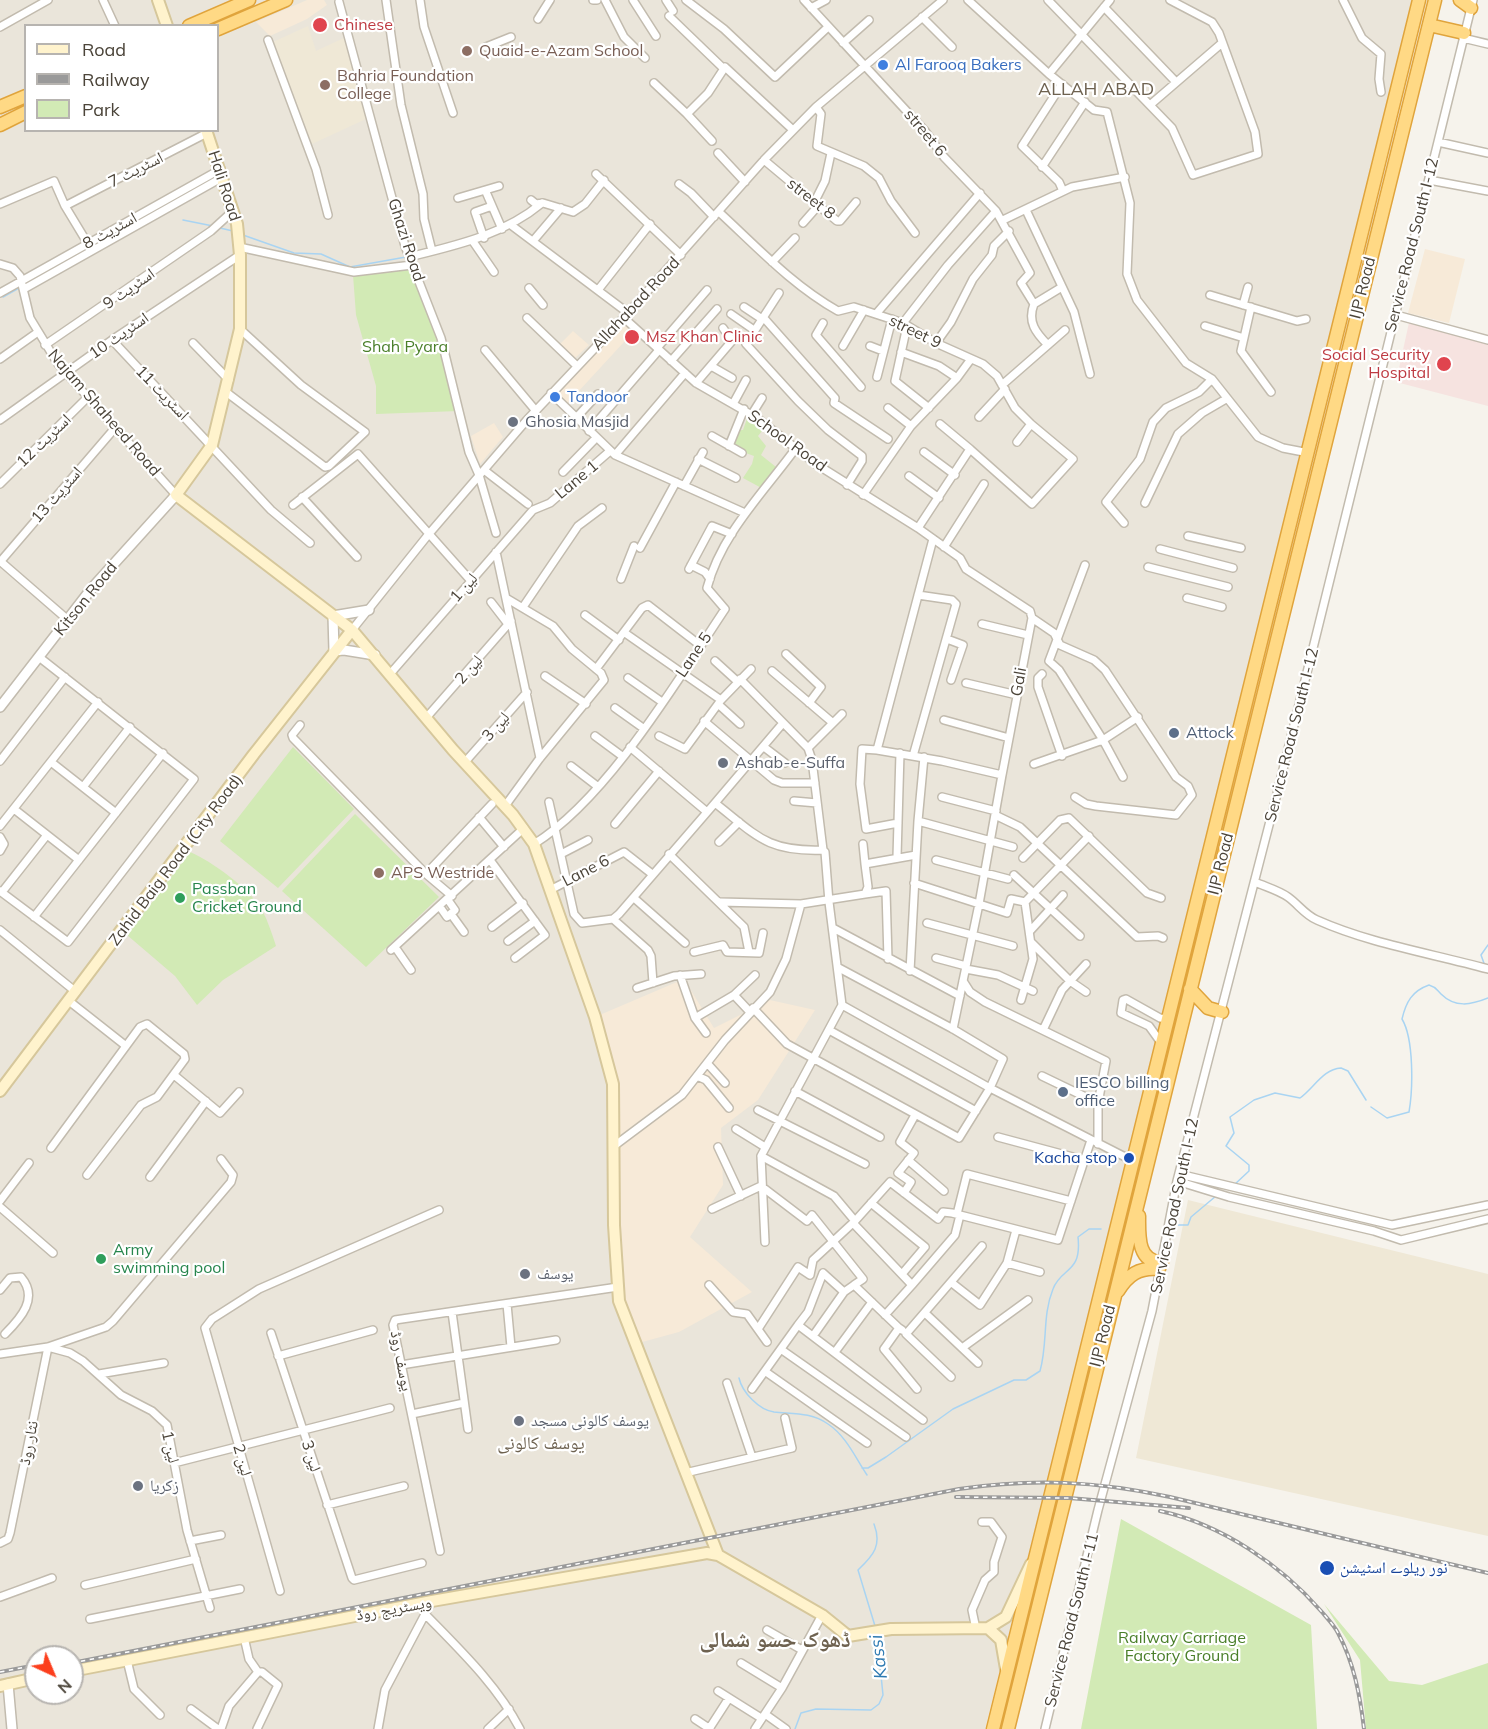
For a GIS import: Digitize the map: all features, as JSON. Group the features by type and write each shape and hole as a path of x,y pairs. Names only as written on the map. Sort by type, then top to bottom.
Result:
{"highway":[{"path":"194,24 249,0"},
{"path":"219,29 286,0"},
{"name":"IJP Road","path":"993,1729 1419,0"},
{"name":"IJP Road","path":"1008,1729 1112,1300 1139,1200 1435,0"},
{"path":"1460,0 1472,4"},
{"path":"1429,25 1464,35"},
{"path":"0,107 24,97"},
{"path":"0,122 24,112"},
{"path":"1340,322 1353,326"},
{"path":"1190,989 1208,1008 1222,1012"},
{"path":"1139,1200 1139,1235 1142,1251 1160,1266"},
{"path":"1112,1300 1134,1272 1160,1266"}],"main road":[{"path":"158,0 166,24"},
{"name":"Hali Road","path":"206,132 234,210 240,248 240,329 212,445"},
{"path":"212,445 176,495 352,630 426,718 524,828 534,844 576,959 613,1084 614,1225 618,1287 623,1310 718,1556 822,1615 848,1636 893,1630 988,1628 1006,1617 1035,1556"},
{"name":"Zahid Baig Road (City Road)","path":"0,1091 352,630"},
{"name":"ویسٹریج روڈ","path":"84,1669 432,1601 707,1553 718,1556"},
{"path":"988,1628 999,1637 1003,1646 1005,1682"},
{"path":"4,1685 24,1681"}],"street":[{"path":"0,27 48,0"},
{"path":"103,0 114,24"},
{"path":"386,0 401,105 423,194 424,219 432,251"},
{"path":"420,0 424,27 453,113"},
{"path":"538,19 550,0"},
{"path":"606,0 624,37 645,57"},
{"path":"633,0 656,36"},
{"path":"666,0 671,14 724,69 725,67 793,130"},
{"path":"686,0 724,29 775,77 828,27"},
{"name":"street 6","path":"804,0 925,131 944,157 1003,220 1030,273 1021,283 1034,304"},
{"path":"811,8 826,0"},
{"name":"Allahabad Road","path":"352,630 428,535 551,393 626,316 764,160 816,107 863,65 943,0"},
{"path":"968,0 1049,74 1094,110 1107,111 1130,203 1127,274 1131,288 1186,363 1212,379 1258,437 1283,448 1309,453"},
{"path":"1048,0 1172,128 1193,175 1258,154 1255,132 1212,22 1170,0"},
{"path":"1049,74 1110,0"},
{"path":"1343,0 1362,38 1381,54 1378,79 1381,92"},
{"name":"Ghazi Road","path":"339,2 410,258 441,338 469,452 482,473 496,533"},
{"name":"Service Road South I-12","path":"1098,1510 1152,1311 1178,1177 1255,882 1472,4"},
{"path":"1104,7 1176,82"},
{"path":"922,17 952,47"},
{"path":"843,43 868,21"},
{"path":"1464,35 1488,44"},
{"path":"486,47 511,37"},
{"path":"268,40 316,169 328,214"},
{"path":"1150,105 1222,44"},
{"path":"687,114 708,93 724,69"},
{"path":"654,82 712,141"},
{"path":"1062,84 1022,146 1064,190"},
{"path":"1042,166 1085,102"},
{"path":"816,107 820,114 817,146 864,166 879,178 891,201 915,233"},
{"name":"اسٹریٹ 7","path":"65,206 206,132"},
{"path":"1438,142 1488,153"},
{"path":"718,153 745,182"},
{"path":"803,223 816,205 825,181 831,153"},
{"name":"street 8","path":"764,160 816,205 840,222 856,202"},
{"path":"25,292 222,173"},
{"name":"اسٹریٹ 8","path":"0,293 222,173"},
{"path":"596,174 681,255"},
{"path":"1003,220 1064,190 1125,177"},
{"path":"531,200 536,204 542,203 576,211 604,180"},
{"path":"1429,180 1488,191"},
{"path":"0,204 52,181 57,185 65,206 88,244"},
{"name":"street 9","path":"679,184 801,289 838,311 855,307 905,324 936,343 991,369 1015,408 1030,424 1073,459 1032,504 970,449"},
{"path":"458,198 486,192 499,186"},
{"path":"486,192 502,229"},
{"path":"876,314 980,193"},
{"path":"240,248 354,273 484,238 512,225 542,203"},
{"path":"484,238 475,212 492,206"},
{"path":"533,242 561,208"},
{"name":"اسٹریٹ 9","path":"45,345 211,231 234,210"},
{"path":"1026,210 1074,312 1090,374"},
{"path":"929,408 895,382 902,352 905,324 948,265 996,211"},
{"path":"598,290 650,224"},
{"name":"School Road","path":"512,225 598,290 696,383 752,414 847,485 918,528 958,556 964,568 1030,611 1032,618"},
{"path":"936,343 951,322 973,279 992,255 994,246 1009,231"},
{"path":"772,262 795,238"},
{"path":"472,240 494,272"},
{"name":"اسٹریٹ 10","path":"0,420 240,248"},
{"path":"0,264 13,268 22,281"},
{"name":"Najam Shaheed Road","path":"22,281 30,318 45,345 67,374 176,495"},
{"path":"1243,305 1248,286"},
{"path":"1048,345 1032,325 1031,311 1034,304 1062,287"},
{"path":"529,288 543,305"},
{"path":"589,431 707,290"},
{"path":"779,293 746,344 828,430 862,456 862,461 847,485"},
{"path":"1210,295 1297,321 1306,319"},
{"path":"744,307 763,318 835,398 834,403 888,439"},
{"path":"1251,307 1242,354 1271,392"},
{"path":"671,361 717,309"},
{"path":"843,346 864,310"},
{"path":"731,314 754,330"},
{"path":"1396,315 1488,340"},
{"path":"527,318 577,366"},
{"path":"877,376 892,320"},
{"path":"823,323 816,335 861,387"},
{"path":"1205,326 1244,338"},
{"path":"696,383 733,339 723,328"},
{"path":"226,392 325,466 329,466 365,432 301,385 240,329"},
{"path":"979,417 1004,387 1065,330"},
{"path":"0,359 38,332"},
{"name":"اسٹریٹ 11","path":"112,340 276,514 310,543"},
{"path":"193,343 229,380"},
{"path":"870,346 883,351"},
{"path":"485,350 536,411"},
{"path":"902,352 939,366 957,378"},
{"path":"863,495 911,426 957,378 971,359"},
{"path":"711,366 732,378"},
{"name":"Lane 1","path":"542,508 612,453 685,373"},
{"path":"1124,523 1106,502 1140,459 1154,422 1166,408 1199,392 1212,379"},
{"path":"733,404 746,380"},
{"path":"551,393 612,453 746,513"},
{"path":"576,418 598,394"},
{"name":"اسٹریٹ 12","path":"0,483 88,397"},
{"path":"752,414 762,398"},
{"path":"1145,503 1178,434 1202,413 1226,399"},
{"path":"888,408 911,426"},
{"path":"729,446 744,409"},
{"path":"918,528 970,449 940,424"},
{"path":"1017,441 1030,424"},
{"name":"اسٹریٹ 13","path":"0,562 115,428"},
{"path":"712,436 742,453"},
{"path":"563,472 596,438"},
{"path":"732,534 712,525 690,567 705,572 710,579 732,534 796,448"},
{"path":"684,486 703,452"},
{"path":"924,452 955,475"},
{"path":"293,505 358,454 428,535 471,580"},
{"path":"698,459 736,478"},
{"path":"482,473 528,504"},
{"path":"909,476 939,498"},
{"path":"621,579 637,547 676,482"},
{"path":"944,547 984,484"},
{"name":"Kitson Road","path":"0,707 92,588 176,495"},
{"path":"302,497 357,558"},
{"name":"لین 1","path":"390,674 533,510 542,508"},
{"path":"523,607 578,526 602,508"},
{"path":"1188,536 1241,548"},
{"path":"877,750 933,539"},
{"path":"1160,549 1233,568"},
{"path":"496,552 540,758"},
{"path":"0,562 68,620"},
{"path":"1085,565 1049,658 1050,663 1059,670 1103,740 1123,777"},
{"path":"1148,567 1228,587"},
{"name":"Lane 5","path":"534,844 556,831 597,786 630,747 682,674 725,609 707,588 710,579"},
{"path":"914,756 955,602 918,596"},
{"path":"505,806 540,758 604,680 596,669 572,649 553,626 506,598"},
{"path":"1187,598 1222,607"},
{"path":"491,602 510,622"},
{"path":"596,669 642,608 648,605 700,646"},
{"path":"369,610 333,616 336,629 334,651 344,650 375,655"},
{"path":"585,615 619,640"},
{"path":"1032,618 1057,638 1060,645 1100,664 1138,717 1176,777 1192,792 1191,798 1180,813 1096,806 1075,797"},
{"name":"Gali","path":"953,1029 980,904 1032,618"},
{"name":"لین 2","path":"426,718 510,622"},
{"path":"982,624 1028,635"},
{"path":"625,633 719,702 740,724"},
{"path":"946,639 963,645 951,680"},
{"path":"786,654 821,687 809,703"},
{"path":"39,657 194,779 69,941 1,892 47,835"},
{"path":"715,661 808,748 825,852 829,902 839,968 842,1005 761,1156 765,1242"},
{"path":"659,735 685,749 719,702 751,669"},
{"path":"772,671 833,723"},
{"path":"1042,674 1038,678 1038,687 1062,756"},
{"path":"545,676 586,704"},
{"path":"0,761 65,677"},
{"path":"628,678 662,702"},
{"path":"966,683 1017,695"},
{"name":"لین 3","path":"465,762 526,692"},
{"path":"0,826 98,702"},
{"path":"615,708 643,728"},
{"path":"808,748 842,714"},
{"path":"1034,764 1103,740 1138,717"},
{"path":"944,720 1009,738"},
{"path":"704,721 750,762 782,783 815,783"},
{"path":"549,801 566,882 577,921 582,923 614,919 783,723"},
{"path":"300,725 292,735 293,738 450,898 455,910 447,917 440,907"},
{"path":"83,787 130,727"},
{"path":"595,736 622,756"},
{"path":"630,747 707,812"},
{"path":"764,747 785,763"},
{"path":"898,823 866,829 860,784 862,748 900,753 1002,775"},
{"path":"34,917 163,753"},
{"path":"897,857 900,753"},
{"path":"910,970 918,821 924,758"},
{"path":"51,762 116,813"},
{"path":"571,766 597,786"},
{"path":"615,824 659,771"},
{"path":"942,797 996,813 1015,823 1137,937 1158,936 1163,938"},
{"path":"794,801 817,803"},
{"path":"715,803 764,843 792,851 823,850"},
{"path":"426,874 492,804"},
{"path":"14,809 79,860"},
{"path":"479,817 504,847"},
{"path":"1023,858 1064,818 1073,821 1147,893 1161,898"},
{"path":"918,821 1013,847"},
{"path":"719,842 739,822"},
{"path":"411,970 393,948 524,828"},
{"path":"1025,902 1089,836"},
{"path":"0,837 4,844 0,851"},
{"path":"561,854 588,840"},
{"path":"863,844 868,887 865,894"},
{"name":"Lane 6","path":"550,890 624,852 652,874"},
{"path":"669,854 744,927 749,952"},
{"path":"865,864 916,855"},
{"path":"490,860 545,935 515,958"},
{"path":"936,860 985,874 1011,877 1033,893 1080,936"},
{"path":"1255,882 1284,894 1314,918 1348,930 1367,940 1488,969"},
{"path":"914,883 1007,912 1011,899 1025,902"},
{"path":"720,902 801,904 829,902 886,891 888,958"},
{"path":"1030,931 1063,895"},
{"path":"634,898 685,943"},
{"path":"1021,1000 1030,989 1033,959 1025,902"},
{"path":"492,927 523,903"},
{"path":"614,1146 682,1095 751,1010 770,992 786,959 801,904"},
{"path":"451,914 464,932"},
{"path":"614,919 648,950 651,956 653,983"},
{"path":"508,941 535,921"},
{"path":"927,923 1012,946"},
{"path":"833,928 960,996"},
{"path":"0,930 126,1046"},
{"path":"694,952 723,945 727,952 760,952 763,933"},
{"path":"1032,943 1070,981 1086,992"},
{"path":"936,958 998,975 1030,989"},
{"path":"1043,1030 1060,993 1086,964"},
{"path":"734,995 787,1044 958,1138 990,1088 1003,1059 953,1029 839,968"},
{"path":"637,988 680,975 701,974"},
{"path":"680,975 695,1018 706,1033"},
{"path":"695,1018 734,995 755,975"},
{"path":"758,1329 798,1267 810,1275 813,1260 854,1222 890,1182 938,1219 942,1212 1058,1240 1084,1161 1095,1142 1098,1103 1106,1061 974,996 963,980"},
{"path":"1162,1044 1149,1026 1121,1013 1123,1000 1126,999 1160,1018 1169,1019"},
{"path":"842,1005 990,1088 1134,1161"},
{"path":"51,1148 140,1027 147,1024 185,1056 157,1097 141,1105 87,1175"},
{"path":"829,1030 976,1112"},
{"path":"707,1063 725,1083"},
{"path":"174,1075 222,1113 239,1092"},
{"path":"697,1076 706,1080 729,1108"},
{"path":"1042,1076 1098,1103"},
{"path":"795,1091 880,1137"},
{"path":"150,1177 206,1101"},
{"path":"758,1110 865,1164"},
{"path":"904,1193 911,1182 898,1173 914,1153 900,1142 915,1115"},
{"path":"736,1130 765,1147"},
{"path":"998,1137 1084,1161"},
{"path":"718,1148 741,1196"},
{"path":"761,1156 834,1196 854,1222 912,1285"},
{"path":"0,1354 48,1347 106,1327 113,1322 231,1182 233,1175 221,1159"},
{"path":"908,1160 945,1191"},
{"path":"0,1201 29,1163"},
{"path":"885,1315 956,1235 967,1174 1071,1201"},
{"path":"1178,1177 1392,1225 1488,1205"},
{"path":"1178,1177 1229,1197 1374,1231 1401,1240 1488,1219"},
{"path":"712,1209 761,1186"},
{"path":"761,1186 807,1221 812,1215 863,1279 844,1292 813,1336"},
{"path":"871,1203 925,1247 902,1274"},
{"path":"0,1207 54,1254"},
{"name":"لین 2","path":"280,1591 205,1328 212,1319 276,1281 332,1259 439,1210"},
{"path":"952,1282 980,1305 1008,1263 1016,1230"},
{"path":"906,1334 982,1246"},
{"path":"1008,1263 1040,1272"},
{"path":"752,1389 808,1312 823,1273 844,1292"},
{"path":"0,1290 10,1278 21,1277 29,1300 26,1310 5,1334"},
{"path":"709,1285 733,1312 747,1314 767,1342"},
{"path":"854,1285 951,1377"},
{"name":"یوسف روڈ","path":"440,1551 393,1325 395,1320 618,1287"},
{"path":"962,1348 1028,1300"},
{"path":"835,1352 872,1302"},
{"path":"507,1304 511,1347"},
{"path":"452,1312 468,1429"},
{"path":"925,1313 978,1363"},
{"path":"798,1325 923,1420"},
{"path":"899,1328 884,1349 917,1389"},
{"path":"278,1356 373,1330"},
{"name":"لین 3","path":"271,1333 351,1578 354,1580 422,1563"},
{"path":"401,1365 556,1340"},
{"name":"لین 1","path":"48,1347 70,1353 99,1374 121,1395 152,1411 167,1425 190,1540 210,1608"},
{"name":"نثار روڈ","path":"0,1543 8,1539 48,1347"},
{"path":"782,1350 906,1437"},
{"path":"99,1374 164,1363"},
{"path":"766,1372 867,1443"},
{"path":"727,1383 752,1457"},
{"path":"412,1414 464,1403"},
{"path":"174,1463 390,1408"},
{"path":"685,1473 792,1448 785,1418"},
{"path":"327,1504 404,1486"},
{"name":"Service Road South I-11","path":"1045,1729 1098,1510"},
{"path":"976,1629 972,1610 986,1580 994,1572 994,1562 1002,1537 991,1522 982,1522"},
{"path":"190,1540 221,1535"},
{"path":"85,1585 196,1559"},
{"path":"0,1597 52,1578"},
{"path":"90,1619 240,1589"},
{"path":"378,1729 385,1690 432,1601"},
{"path":"425,1614 468,1659 509,1709 520,1729"},
{"path":"755,1729 782,1688 822,1615"},
{"path":"767,1630 802,1650"},
{"path":"244,1637 249,1659 258,1672 262,1672 278,1685 257,1729"},
{"path":"127,1660 134,1689 160,1715"},
{"path":"741,1663 782,1688"},
{"path":"191,1708 220,1729 229,1706 258,1672"},
{"path":"4,1685 12,1729"},
{"path":"718,1691 786,1729"},
{"path":"695,1719 710,1729 729,1698"},
{"path":"488,1729 509,1709"}],"shaded area":[{"path":"0,0 1419,0 985,1729 0,1729"},
{"path":"307,0 324,0 327,5 307,19 270,36 256,22"},
{"name":"Bahria Foundation College","path":"308,26 316,51 348,36 368,118 312,144 273,42"},
{"path":"1425,249 1465,259 1449,323 1408,313"},
{"path":"624,318 636,329 566,405 551,393"},
{"name":"Social Security Hospital","path":"1410,318 1488,345 1488,406 1396,382"},
{"path":"573,331 589,345 575,358 560,344"},
{"path":"494,423 503,437 480,464 471,436"},
{"path":"684,979 714,1028 770,1000 815,1010 758,1100 721,1128 723,1185 690,1237 752,1292 679,1332 635,1344 619,1301 614,1084 595,1017"},
{"path":"1188,1200 1488,1274 1488,1536 1136,1458"}],"green space":[{"name":"Shah Pyara","path":"412,265 441,338 459,411 376,414 376,386 356,315 353,275"},
{"path":"749,413 766,426 758,436 766,446 761,455 781,471 767,491 743,478 754,456 732,448 740,430 743,430"},
{"path":"293,747 354,809 278,888 220,841"},
{"path":"355,814 439,897 366,967 282,891"},
{"path":"190,852 220,869 249,893 262,910 276,946 223,980 197,1005 175,976 127,935"},
{"name":"Railway Carriage Factory Ground","path":"1121,1519 1311,1625 1317,1729 1081,1729"},
{"path":"1324,1604 1389,1681 1422,1685 1488,1663 1488,1729 1366,1729 1360,1660"}],"waterway":[{"path":"113,234 147,215"},
{"path":"183,220 213,226"},
{"path":"220,228 233,231"},
{"path":"243,235 294,253 321,254 350,267 406,257"},
{"path":"3,297 19,288"},
{"path":"1485,966 1481,955 1488,945"},
{"path":"1371,1107 1387,1118 1409,1112 1412,1078 1411,1051 1402,1019 1408,1002 1414,994 1429,985 1435,987 1452,1002 1469,1004 1488,998"},
{"path":"1234,1185 1249,1171 1249,1165 1226,1146 1234,1133 1230,1117 1254,1100 1275,1093 1300,1098 1324,1075 1341,1068 1348,1071 1366,1100"},
{"path":"1178,1225 1188,1225 1191,1217 1216,1196"},
{"path":"862,1468 868,1468 886,1457 953,1409 1014,1380 1026,1380 1040,1371 1047,1309 1053,1289 1077,1258 1078,1237 1089,1229 1101,1229"},
{"name":"Kassi","path":"739,1378 747,1394 768,1411 808,1415 828,1424 845,1441 867,1475"},
{"name":"Kassi","path":"874,1524 877,1544 872,1554 858,1570 875,1626"},
{"name":"Kassi","path":"795,1729 801,1713 816,1709 871,1710 879,1704 883,1695 877,1636"}],"railway":[{"path":"84,1661 959,1489 1013,1483 1065,1483 1116,1487 1170,1497 1488,1573"},
{"path":"956,1497 1069,1498 1189,1508"},
{"path":"1160,1511 1205,1526 1248,1549 1288,1578 1321,1611 1344,1644 1358,1692 1364,1729"},
{"path":"0,1672 24,1667"}],"place":[{"name":"Chinese","path":"320,25"},
{"name":"Quaid-e-Azam School","path":"467,51"},
{"name":"Al Farooq Bakers","path":"883,65"},
{"name":"Bahria Foundation College","path":"325,85"},
{"name":"Msz Khan Clinic","path":"632,337"},
{"name":"Social Security Hospital","path":"1444,364"},
{"name":"Tandoor","path":"555,397"},
{"name":"Ghosia Masjid","path":"513,422"},
{"name":"Attock","path":"1174,733"},
{"name":"Ashab-e-Suffa","path":"723,763"},
{"name":"APS Westride","path":"379,873"},
{"name":"Passban Cricket Ground","path":"180,898"},
{"name":"IESCO billing office","path":"1063,1092"},
{"name":"Kacha stop","path":"1129,1158"},
{"name":"Army swimming pool","path":"101,1259"},
{"name":"یوسف","path":"525,1274"},
{"name":"یوسف کالونی مسجد","path":"519,1421"},
{"name":"زکریا","path":"138,1486"},
{"name":"نور ریلوے اسٹیشن","path":"1327,1568"}],"district":[{"name":"ALLAH ABAD","path":"1096,90"},
{"name":"یوسف کالونی","path":"541,1444"},
{"name":"ڈھوک حسو شمالی","path":"775,1640"}]}
